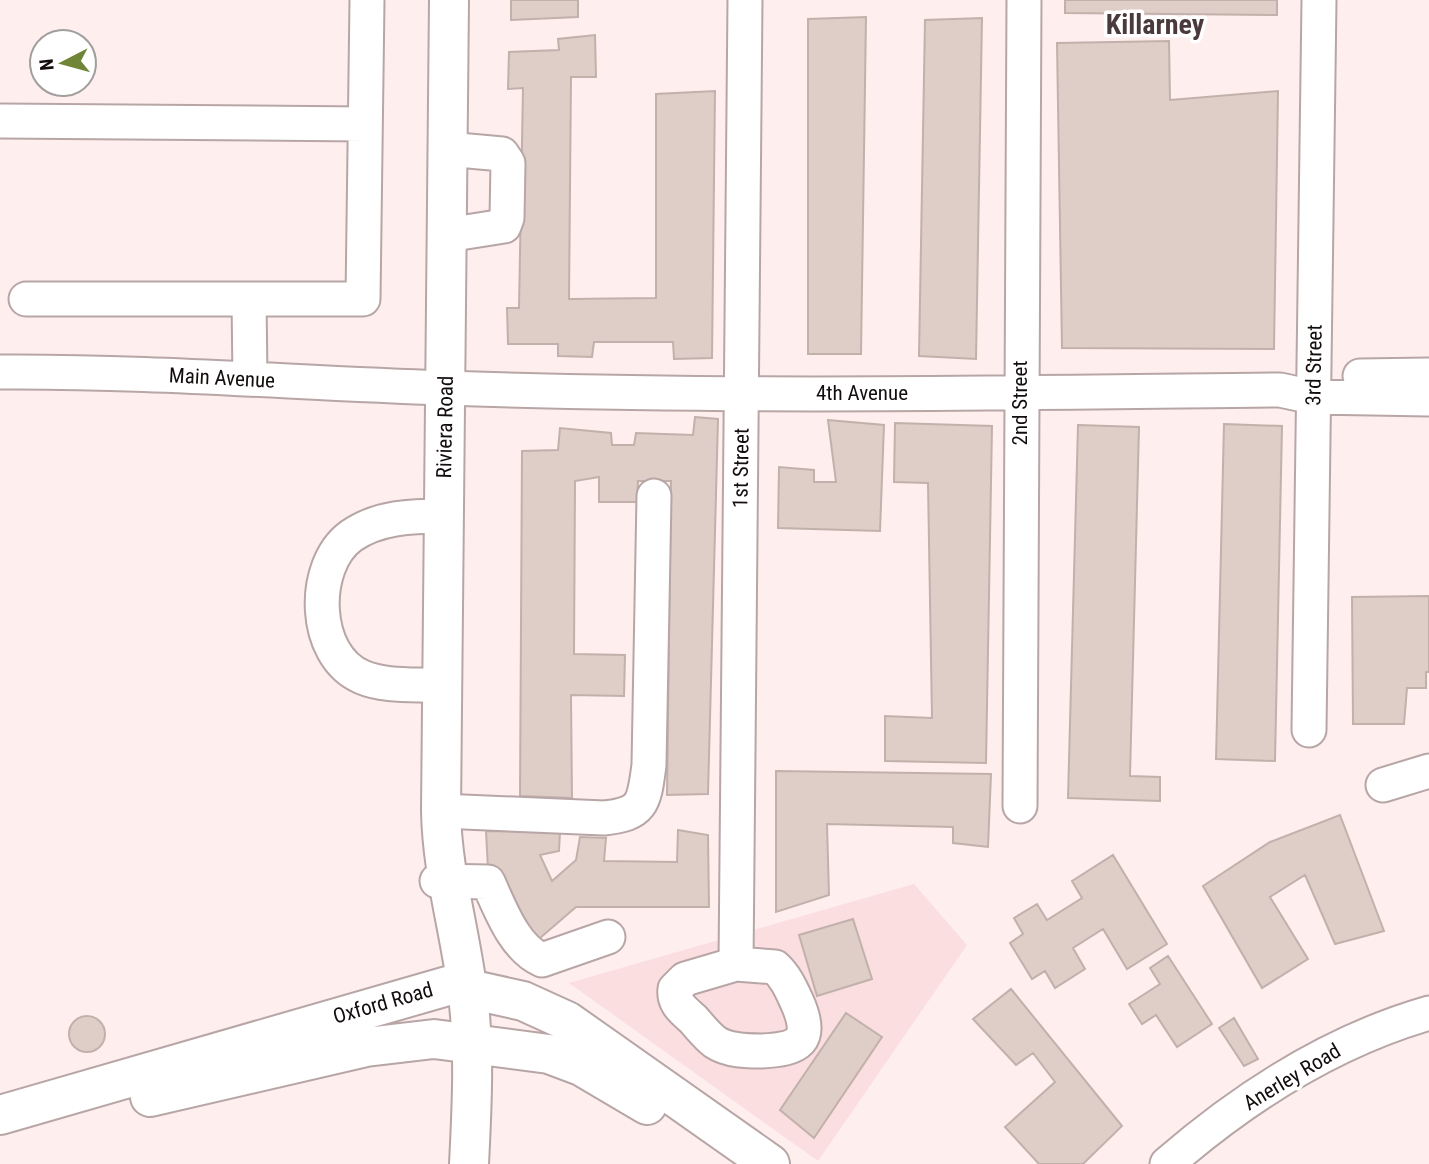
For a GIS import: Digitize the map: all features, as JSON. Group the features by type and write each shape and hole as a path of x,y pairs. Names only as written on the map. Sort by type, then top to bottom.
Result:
{"main road":[{"name":"Riviera Road","path":"449,0 442,872 432,909 454,986 460,1041"},
{"name":"Oxford Road","path":"0,1115 454,986"},
{"path":"454,986 523,1001 567,1021 770,1164"},
{"name":"Oxford Road","path":"0,1138 188,1087 366,1047 409,1040 460,1041 549,1054 582,1066 643,1102 732,1164"},
{"path":"448,1164 460,1041"},
{"path":"460,1041 469,1164"}],"street":[{"path":"26,299 363,299 367,0"},
{"name":"1st Street","path":"736,950 745,0"},
{"name":"2nd Street","path":"1020,806 1024,0"},
{"name":"3rd Street","path":"1309,730 1319,0"},
{"path":"0,121 365,124"},
{"path":"447,149 502,154 508,163 508,218 504,226 447,235"},
{"path":"250,299 250,379"},
{"name":"Main Avenue","path":"0,372 79,371 445,388"},
{"name":"4th Avenue","path":"445,388 742,393 1280,390 1429,375"},
{"name":"4th Avenue","path":"1313,387 1429,399"},
{"path":"441,811 604,818 626,816 638,809 645,795 649,765 654,496"},
{"path":"442,686 374,681 346,667 328,640 325,593 329,561 336,549 351,536 370,525 406,516 444,516"},
{"path":"1383,785 1429,771"},
{"path":"442,872 488,882 510,927 538,959 551,960 608,937"},
{"name":"Anerley Road","path":"1167,1164 1223,1119 1291,1074 1381,1027 1429,1013"}],"shaded area":[{"path":"914,884 967,945 818,1161 569,983"}],"building":[{"path":"511,0 578,0 578,17 511,20"},
{"path":"1065,0 1277,0 1277,15 1065,13"},
{"path":"866,17 861,354 808,354 808,19"},
{"path":"982,18 976,359 919,356 925,20"},
{"path":"595,35 596,77 571,77 569,299 656,298 656,94 715,91 712,358 674,359 673,342 594,342 592,357 558,356 558,344 508,344 507,308 519,308 523,88 508,89 509,52 559,50 558,39"},
{"path":"1169,41 1170,100 1278,91 1274,349 1062,348 1057,43"},
{"path":"695,417 718,419 708,794 667,795 671,481 638,481 637,502 599,502 599,477 575,481 574,654 625,655 624,696 571,695 572,798 520,796 522,451 558,450 560,428 611,433 612,445 634,445 636,433 693,435"},
{"path":"828,420 884,425 880,531 778,528 779,467 814,470 814,482 836,482"},
{"path":"895,423 992,426 986,763 885,761 885,716 932,718 928,483 894,482"},
{"path":"1224,424 1282,426 1275,761 1216,759"},
{"path":"1078,425 1139,427 1130,776 1160,777 1160,801 1068,798"},
{"path":"1429,596 1429,672 1426,672 1426,688 1407,688 1404,724 1353,724 1352,597"},
{"path":"776,771 991,774 988,847 953,843 953,827 827,824 829,895 776,912"},
{"path":"1340,815 1384,931 1335,944 1305,875 1270,897 1308,959 1262,988 1203,886 1270,842"},
{"path":"678,830 708,835 709,907 576,907 532,945 488,869 486,831 560,832 559,851 540,855 552,881 576,860 580,837 606,838 604,861 677,862"},
{"path":"1113,855 1167,944 1127,969 1103,929 1073,948 1085,969 1055,988 1045,971 1032,979 1010,943 1023,934 1014,918 1037,904 1047,920 1082,898 1072,881"},
{"path":"853,919 872,979 817,996 799,935"},
{"path":"1168,956 1212,1024 1177,1047 1156,1015 1142,1024 1129,1004 1160,984 1150,968"},
{"path":"1011,989 1122,1126 1083,1164 1039,1164 1005,1127 1055,1082 1033,1053 1016,1065 973,1019"},
{"path":"846,1013 882,1037 814,1138 780,1110"},
{"path":"87,1016 99,1022 105,1034 99,1046 87,1052 75,1046 69,1034 75,1022"},
{"path":"1234,1018 1258,1059 1244,1066 1219,1028"}],"district":[{"name":"Killarney","path":"1155,24"}]}
